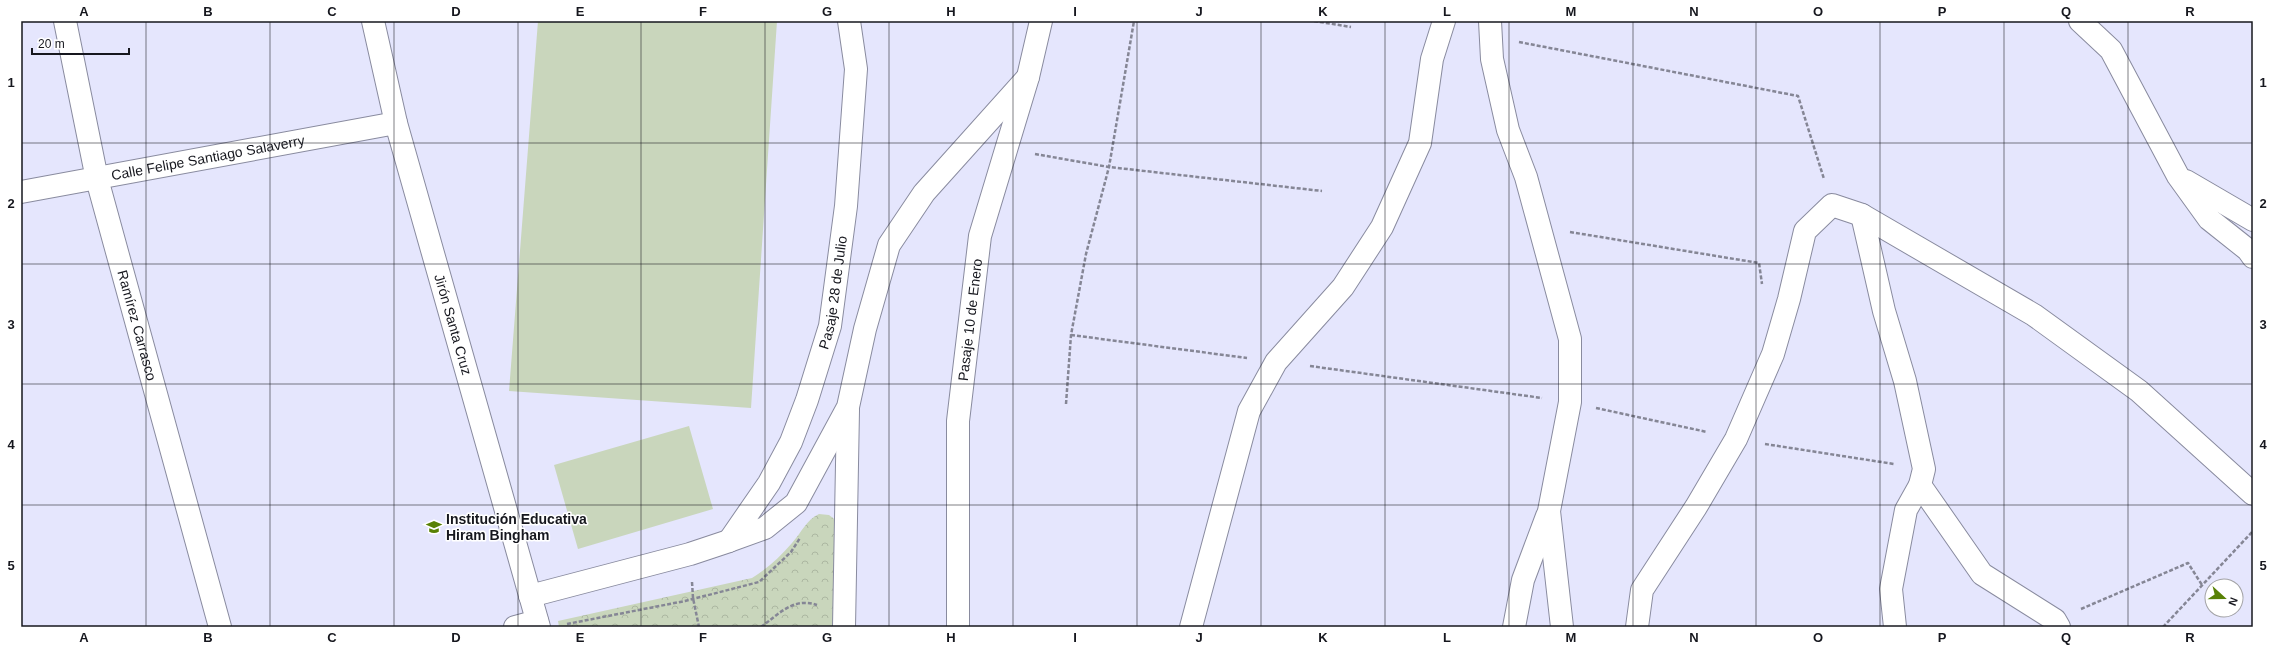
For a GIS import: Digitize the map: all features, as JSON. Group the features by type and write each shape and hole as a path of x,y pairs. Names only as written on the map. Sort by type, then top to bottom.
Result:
{"street":[{"name":"Ramírez Carrasco","path":"65,21 97,179 220,627"},
{"name":"Jirón Santa Cruz","path":"373,21 396,122 538,624"},
{"name":"Pasaje 28 de Julio","path":"729,541 769,483 791,442 807,400 830,326 846,206 856,69 850,21"},
{"name":"Pasaje 10 de Enero","path":"958,627 958,421 980,236 1028,77 1041,21"},
{"path":"1191,627 1249,411 1276,362 1343,287 1382,227 1420,143 1432,59 1444,21"},
{"path":"2080,21 2111,50 2178,176 2209,219 2248,250 2253,257"},
{"path":"1490,29 1492,59 1508,130 1526,177 1570,339 1570,402 1549,511 1523,580 1514,627"},
{"path":"844,627 848,407 865,329 889,245 924,192 1028,77"},
{"name":"Calle Felipe Santiago Salaverry","path":"21,192 396,122"},
{"path":"2178,176 2253,220"},
{"path":"1637,627 1642,590 1696,507 1736,439 1773,354 1789,299 1805,232 1832,205 1862,215 2034,315 2139,391 2253,494"},
{"path":"1862,215 1884,311 1905,381 1922,477 1982,574 2057,624"},
{"path":"530,596 690,554 765,528 796,503 848,407"},
{"path":"1895,627 1891,589 1906,510 1922,477"},
{"path":"1549,511 1562,627"},
{"path":"515,627 538,624"}],"path":[{"path":"1066,404 1071,335 1086,254 1109,167 1134,21"},
{"path":"1314,21 1351,27"},
{"path":"1490,29 1798,96 1832,205"},
{"path":"1006,149 1109,167 1322,191"},
{"path":"1540,227 1759,263 1762,286"},
{"path":"1071,335 1570,402 1736,439 1922,477"},
{"path":"2163,627 2253,531"},
{"path":"562,625 693,598 759,582 791,552 803,534"},
{"path":"690,554 693,598 699,627"},
{"path":"2057,624 2188,563 2202,585"},
{"path":"761,627 787,606 802,602 822,608"}],"green space":[{"path":"538,21 777,21 751,408 509,391"},
{"path":"689,426 713,509 578,549 554,465"},
{"path":"819,514 829,515 837,521 836,627 559,627 558,621 752,578 778,558 807,523"}],"place":[{"name":"Institución Educativa Hiram Bingham","path":"434,527"}]}
